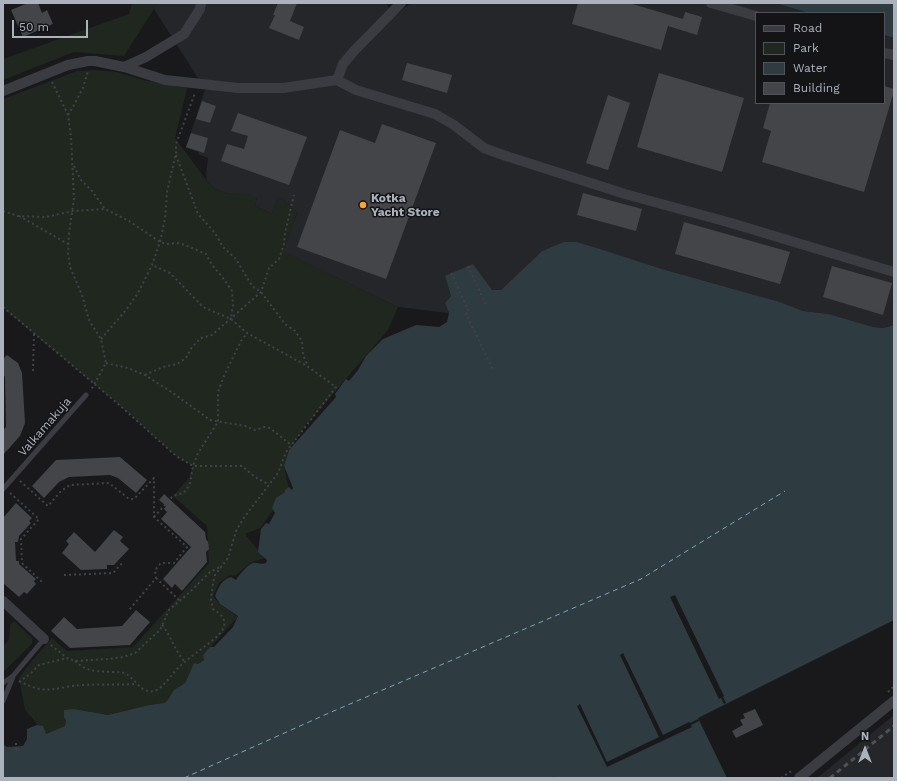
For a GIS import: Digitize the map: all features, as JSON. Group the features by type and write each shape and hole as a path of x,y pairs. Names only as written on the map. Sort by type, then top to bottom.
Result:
{"street":[{"path":"124,67 146,57 184,34 200,9 201,3"},
{"path":"337,80 343,64 401,3"},
{"path":"711,3 755,16"},
{"path":"3,91 68,65 88,61 124,67 165,80 238,88 283,88 337,80 356,90 435,114 454,125 484,148 503,155 625,194 894,272"},
{"path":"3,601 44,639"},
{"path":"799,778 894,702"}],"lane":[{"name":"Valkamakuja","path":"4,489 86,395"},
{"path":"3,683 13,676 44,639"},
{"path":"3,701 13,676"}],"path":[{"path":"68,115 87,78 88,61"},
{"path":"47,73 68,115 71,137 73,164 73,211 68,244 70,267 82,295 89,320 101,339 106,363 94,386 86,395"},
{"path":"101,339 126,310 138,293 152,265 160,242 165,219 167,192 176,153 176,144 195,95 196,84"},
{"path":"176,153 198,214 215,233 223,247 236,259 252,286 261,292 285,324 296,331 302,341 308,366"},
{"path":"73,164 81,180 92,191 105,209 129,221 160,242 185,245 206,254 212,265 232,291 233,305 231,319"},
{"path":"145,375 163,367 177,364 186,358 192,347 201,338 212,335 261,292 269,268 279,258 284,244 285,233 294,195"},
{"path":"18,216 46,217 73,211 105,209"},
{"path":"3,210 18,216 68,244"},
{"path":"75,661 83,669 93,671 122,672 128,675 145,690 154,691 162,686 185,662 213,642 221,634 224,626 224,619 213,609 211,599 215,575 228,558 236,531 278,473 286,452 336,387 308,366 248,333 231,319 202,307 170,273 152,265"},
{"path":"468,266 486,307"},
{"path":"451,273 469,312 466,314 493,370"},
{"path":"3,307 176,456 193,466 242,466 255,477 268,485"},
{"path":"33,372 34,333"},
{"path":"154,517 173,496 188,489 193,466 198,453 218,422 218,392 241,341 248,333"},
{"path":"106,363 128,368 145,375 210,420 255,430 264,427 270,428 291,445"},
{"path":"15,476 48,506 61,491 70,485 110,483 129,500 134,500 154,478 154,517 187,547 174,563 161,563 155,570 156,578 180,601"},
{"path":"4,489 38,519 20,539 22,563 42,582"},
{"path":"64,575 113,573 122,563"},
{"path":"44,639 67,658 75,661 124,657 136,653 160,630 169,610 210,572 223,566"},
{"path":"129,610 156,578"},
{"path":"162,625 168,632 177,653 185,662"},
{"path":"67,658 39,665 19,682 36,689 48,690 82,685 137,684"},
{"path":"16,743 16,753"}],"shaded area":[{"path":"156,3 389,3 387,5 393,17 411,3 775,3 806,12 755,12 755,104 885,104 885,35 894,38 894,325 883,328 873,327 829,314 803,311 780,302 662,269 577,242 542,251 501,290 493,290 445,276 451,296 445,303 449,313 398,307 283,252 297,213 284,200 278,198 272,214 255,206 257,198 226,193 215,189 207,181 206,174 208,158 198,154 199,152 186,148 205,89 154,9"},
{"path":"894,715 894,778 817,778"}],"green space":[{"path":"132,3 156,3 154,9 124,56 74,52 3,80 3,59 129,14"},
{"path":"94,70 117,72 143,80 187,88 175,138 207,181 215,189 226,193 249,194 257,198 255,206 272,214 278,198 284,200 297,213 284,252 398,307 388,330 303,429 289,450 284,466 289,489 260,528 245,534 264,558 250,563 236,575 229,576 219,583 213,596 220,604 238,617 203,655 204,660 198,664 194,663 185,683 174,690 164,703 108,715 74,709 66,720 65,726 46,734 25,710 19,678 52,638 67,651 133,647 209,563 207,526 173,496 189,478 193,466 176,456 117,403 3,308 3,99 77,71"},
{"path":"14,621 32,638 32,644 3,672 3,646 9,640 10,625"}],"water":[{"path":"775,3 894,3 894,38 885,35 885,12 806,12"},
{"path":"564,242 577,242 662,269 780,302 803,311 829,314 873,327 883,328 894,325 894,620 698,718 727,778 3,778 3,744 7,747 23,746 27,739 27,729 37,725 43,726 46,734 65,726 66,720 64,717 64,710 74,709 108,715 164,703 174,690 185,683 194,663 198,664 204,660 203,655 210,647 214,647 233,627 238,616 220,604 215,596 221,584 231,577 236,580 246,568 253,563 266,563 267,560 258,552 261,529 266,523 269,524 275,513 272,508 276,498 285,492 285,490 289,487 292,490 293,488 284,466 289,450 336,397 335,394 346,379 349,381 358,370 366,356 383,339 416,325 439,327 447,322 449,313 445,303 451,296 445,276 473,264 492,290 501,290 542,251"}],"pier":[{"path":"675,595 724,696 723,697 726,703 724,704 721,698 719,699 670,597"},
{"path":"623,653 663,735 689,722 690,723 698,719 699,721 691,725 692,727 607,767 577,706 580,704 607,762 659,737 620,655"}],"building":[{"path":"28,3 38,3 42,13 47,10 53,24 23,37 11,10"},
{"path":"278,3 297,3 290,21 304,27 299,40 269,28 275,15 273,15"},
{"path":"578,3 629,3 683,19 685,12 702,17 697,35 668,26 661,50 572,24"},
{"path":"407,63 452,75 447,93 402,80"},
{"path":"659,73 744,98 722,172 637,147"},
{"path":"885,86 894,89 864,192 762,162 771,131 763,128 770,104 885,104"},
{"path":"608,95 630,103 608,170 586,163"},
{"path":"202,101 216,106 210,123 196,119"},
{"path":"238,113 307,137 289,185 221,161 227,144 244,149 248,136 231,131"},
{"name":"Kotka Yacht Store","path":"382,124 436,143 386,279 297,247 340,130 375,143"},
{"path":"191,133 208,138 204,153 186,147"},
{"path":"583,193 642,209 636,231 577,215"},
{"path":"684,222 790,252 780,284 675,254"},
{"path":"832,266 892,283 883,315 823,297"},
{"path":"7,355 18,363 22,373 25,423 20,436 3,455 3,430 6,427 5,377 3,374 3,359"},
{"path":"120,457 147,480 136,493 118,478 110,475 69,477 59,482 44,498 32,486 56,460"},
{"path":"164,494 205,532 208,542 209,549 206,552 207,562 182,591 175,584 172,588 163,579 191,547 161,519 167,512 164,509 166,506 159,500"},
{"path":"16,503 32,518 29,521 31,523 19,536 18,542 15,542 16,561 19,561 19,564 36,579 34,581 36,584 27,594 24,592 19,597 3,583 3,518"},
{"path":"114,530 123,537 120,541 129,549 114,565 107,565 107,569 81,570 62,553 69,544 66,541 74,532 95,552"},
{"path":"136,610 150,622 130,645 70,648 51,631 64,617 77,629 122,626"},
{"path":"755,709 763,725 736,738 732,731 743,725 740,720 745,718 743,714"}],"ferry route":[{"path":"184,778 329,713 641,579 785,491"}],"railway":[{"path":"830,778 894,726"}],"place":[{"name":"Kotka Yacht Store","path":"363,205"}]}
